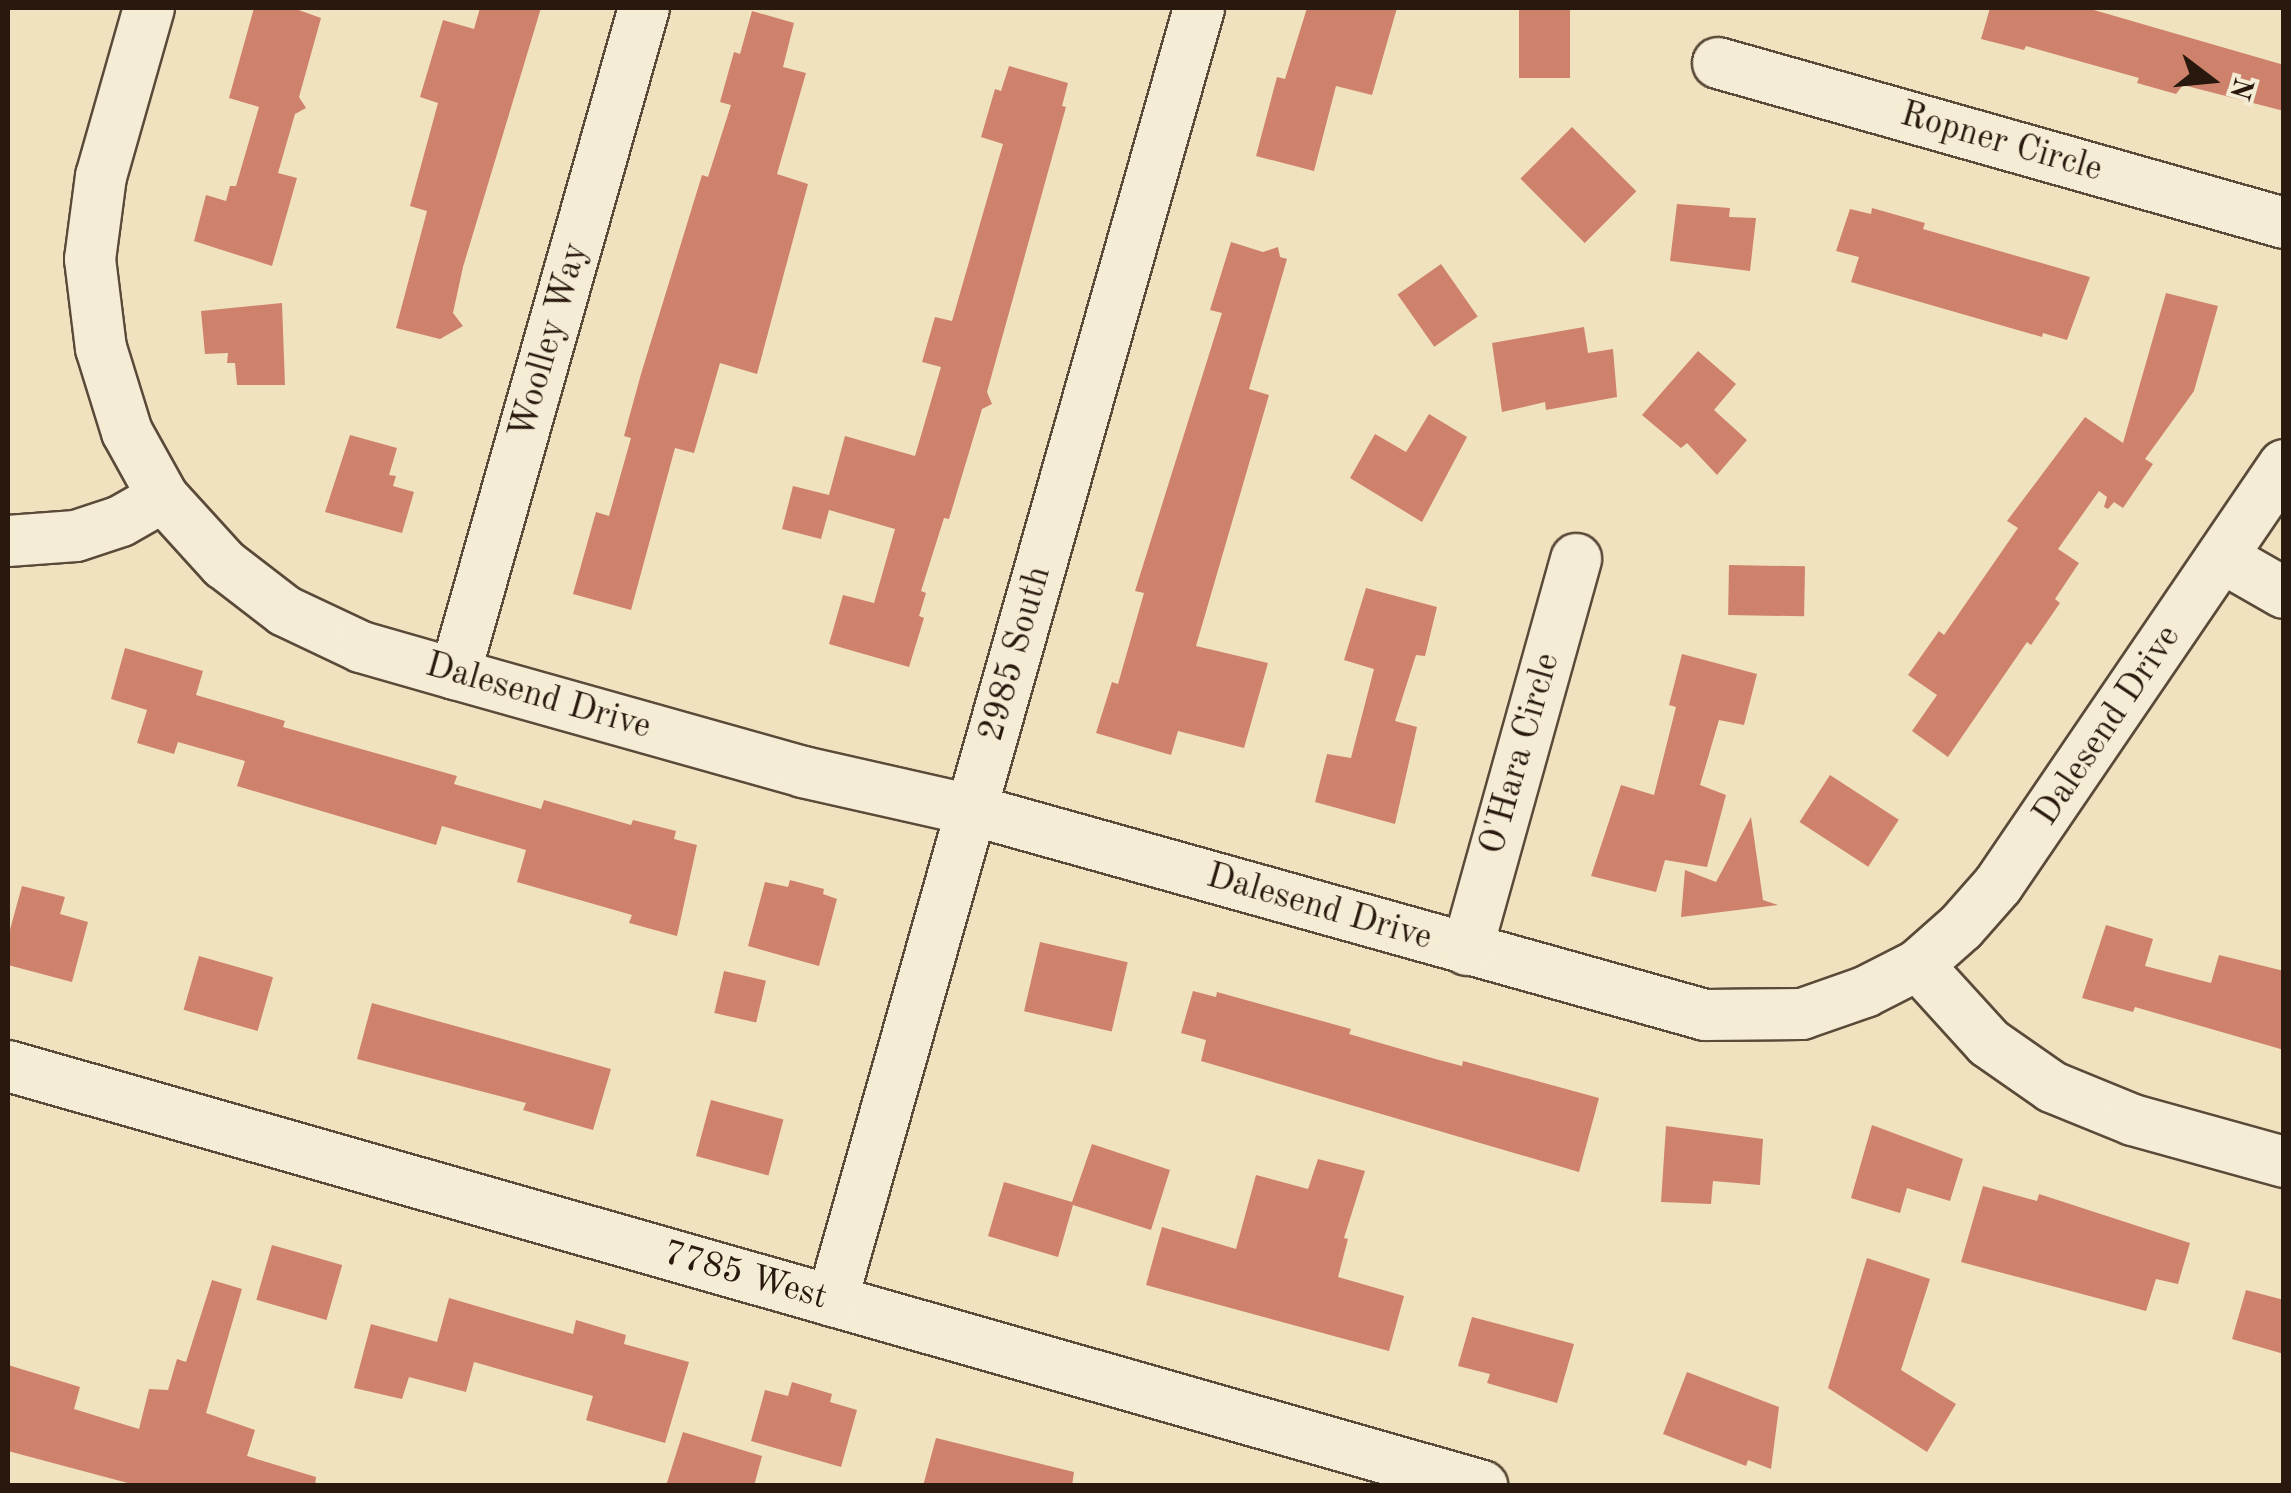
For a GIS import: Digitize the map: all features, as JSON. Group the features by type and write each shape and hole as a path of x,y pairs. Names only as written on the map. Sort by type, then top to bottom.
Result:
{"street":[{"name":"Dalesend Drive","path":"149,8 100,176 90,259 101,348 127,432 163,497 224,564 286,611 362,647 455,674 803,772 972,810 1706,1014 1802,1014 1865,992 1918,965 1998,885 2284,465"},
{"name":"Woolley Way","path":"455,674 644,8"},
{"name":"2985 South","path":"832,1301 1199,8"},
{"name":"Ropner Circle","path":"1718,63 2284,222"},
{"path":"8,541 76,536 121,522 163,497"},
{"path":"2223,558 2284,593"},
{"name":"O'Hara Circle","path":"1467,950 1576,559"},
{"path":"1918,965 1989,1042 2052,1087 2133,1120 2284,1162"},
{"name":"7785 West","path":"8,1066 1482,1486"}],"building":[{"path":"254,8 293,8 321,18 299,97 306,108 295,114 278,173 297,178 272,266 194,241 206,195 226,201 230,186 236,186 259,107 229,98"},
{"path":"480,8 541,8 463,267 453,313 463,326 440,339 396,328 427,211 410,206 438,103 420,97 443,20 474,29"},
{"path":"1307,8 1397,8 1372,95 1336,86 1314,171 1256,156 1277,77 1285,79"},
{"path":"1519,8 1570,8 1570,78 1519,78"},
{"path":"1990,8 2087,8 2284,65 2284,111 2183,85 2176,94 2137,83 2139,78 2026,46 2024,50 1981,39"},
{"path":"752,11 794,23 783,67 806,73 777,174 808,184 757,374 720,363 694,453 675,448 631,610 573,594 596,512 609,516 631,438 624,436 641,374 702,175 708,177 731,105 720,102 734,52 740,54"},
{"path":"1009,66 1068,83 1062,106 1066,107 987,392 992,404 982,409 949,519 944,518 921,591 926,593 919,616 924,618 909,667 829,644 843,595 874,603 895,529 829,510 821,539 782,529 793,486 829,495 845,436 915,456 941,367 922,362 935,317 952,321 1003,144 981,137 995,89 1001,91"},
{"path":"1572,127 1636,191 1585,243 1520,179"},
{"path":"1677,204 1730,208 1729,217 1756,218 1750,271 1670,261"},
{"path":"1872,208 1925,223 1923,229 2090,277 2067,340 2043,333 2042,337 1851,282 1859,257 1836,251 1850,209 1871,214"},
{"path":"1231,242 1263,252 1278,247 1280,257 1287,259 1249,389 1269,395 1196,646 1268,663 1244,748 1178,731 1171,755 1096,733 1112,682 1118,684 1144,593 1135,591 1222,313 1210,310"},
{"path":"1441,264 1478,316 1434,347 1398,294"},
{"path":"2166,293 2218,306 2194,391 2145,459 2153,464 2123,508 2114,502 2108,509 2104,507 2107,497 2099,491 2058,549 2079,563 2055,599 2060,603 2031,645 2027,642 1948,757 1912,731 1937,695 1908,675 1939,631 1944,635 2018,528 2007,521 2085,417 2123,443"},
{"path":"282,303 285,385 237,385 235,363 227,363 228,353 205,354 201,311"},
{"path":"1584,327 1588,353 1613,349 1617,397 1546,410 1545,402 1502,412 1492,343"},
{"path":"1698,351 1736,384 1714,410 1747,440 1717,475 1687,443 1681,448 1642,415"},
{"path":"1429,414 1467,437 1422,522 1350,478 1375,434 1406,452"},
{"path":"350,435 397,448 389,475 396,476 393,486 414,492 402,533 325,512"},
{"path":"1729,565 1805,566 1804,616 1728,615"},
{"path":"1366,588 1437,607 1425,656 1416,655 1395,721 1417,727 1395,824 1315,802 1327,754 1351,758 1374,669 1344,660"},
{"path":"125,648 203,671 196,695 285,721 283,727 457,776 454,784 541,809 544,800 631,825 633,820 676,831 674,839 697,845 677,936 629,923 632,915 517,882 526,850 442,826 436,845 237,786 245,761 178,742 174,754 137,743 147,710 111,699"},
{"path":"1682,654 1757,674 1744,725 1719,720 1700,785 1726,795 1707,867 1665,860 1656,892 1591,876 1621,785 1654,795 1676,707 1669,705"},
{"path":"1830,775 1899,820 1868,867 1800,822"},
{"path":"1751,817 1763,900 1778,905 1681,917 1685,870 1716,882"},
{"path":"790,880 824,889 823,894 837,899 819,966 748,946 765,882 788,887"},
{"path":"22,886 65,897 60,914 88,922 72,982 8,965 8,937"},
{"path":"2106,925 2153,939 2145,966 2211,983 2219,955 2284,971 2284,1050 2135,1007 2133,1012 2082,998"},
{"path":"1040,942 1128,962 1112,1031 1024,1011"},
{"path":"199,956 273,977 258,1031 184,1010"},
{"path":"724,971 766,981 756,1023 714,1013"},
{"path":"1193,991 1216,997 1217,992 1351,1029 1349,1034 1439,1060 1462,1066 1463,1061 1599,1098 1579,1172 1201,1061 1206,1040 1181,1033"},
{"path":"372,1003 611,1069 593,1130 523,1110 526,1103 357,1059"},
{"path":"711,1100 783,1119 768,1175 696,1156"},
{"path":"1872,1125 1963,1159 1950,1201 1907,1188 1900,1213 1851,1198"},
{"path":"1666,1126 1763,1139 1760,1185 1713,1181 1711,1204 1661,1202"},
{"path":"1092,1144 1170,1170 1151,1230 1073,1205 1058,1257 988,1236 1004,1182 1072,1202"},
{"path":"1318,1159 1365,1171 1344,1238 1348,1239 1338,1277 1404,1296 1389,1351 1146,1285 1162,1227 1236,1249 1256,1175 1308,1189"},
{"path":"1983,1186 2037,1201 2039,1194 2190,1243 2178,1284 2156,1279 2146,1311 1961,1262"},
{"path":"272,1245 342,1265 326,1320 256,1300"},
{"path":"1867,1258 1930,1279 1901,1370 1956,1404 1927,1452 1828,1388"},
{"path":"212,1280 242,1289 206,1413 255,1430 247,1456 316,1477 315,1486 139,1486 8,1451 8,1365 80,1387 74,1409 139,1429 149,1389 168,1390 177,1359 186,1362"},
{"path":"2246,1290 2284,1300 2284,1354 2232,1339"},
{"path":"449,1298 573,1334 576,1320 626,1335 624,1344 689,1362 665,1443 586,1420 593,1396 474,1362 466,1392 409,1377 402,1399 354,1388 371,1324 437,1342"},
{"path":"1472,1317 1574,1344 1557,1403 1487,1383 1490,1374 1458,1366"},
{"path":"1687,1372 1779,1407 1771,1469 1748,1460 1746,1466 1663,1434"},
{"path":"792,1382 832,1394 830,1402 857,1410 841,1467 751,1441 765,1390 788,1396"},
{"path":"683,1432 762,1456 754,1486 666,1486"},
{"path":"936,1438 1074,1472 1072,1486 923,1486"}]}
